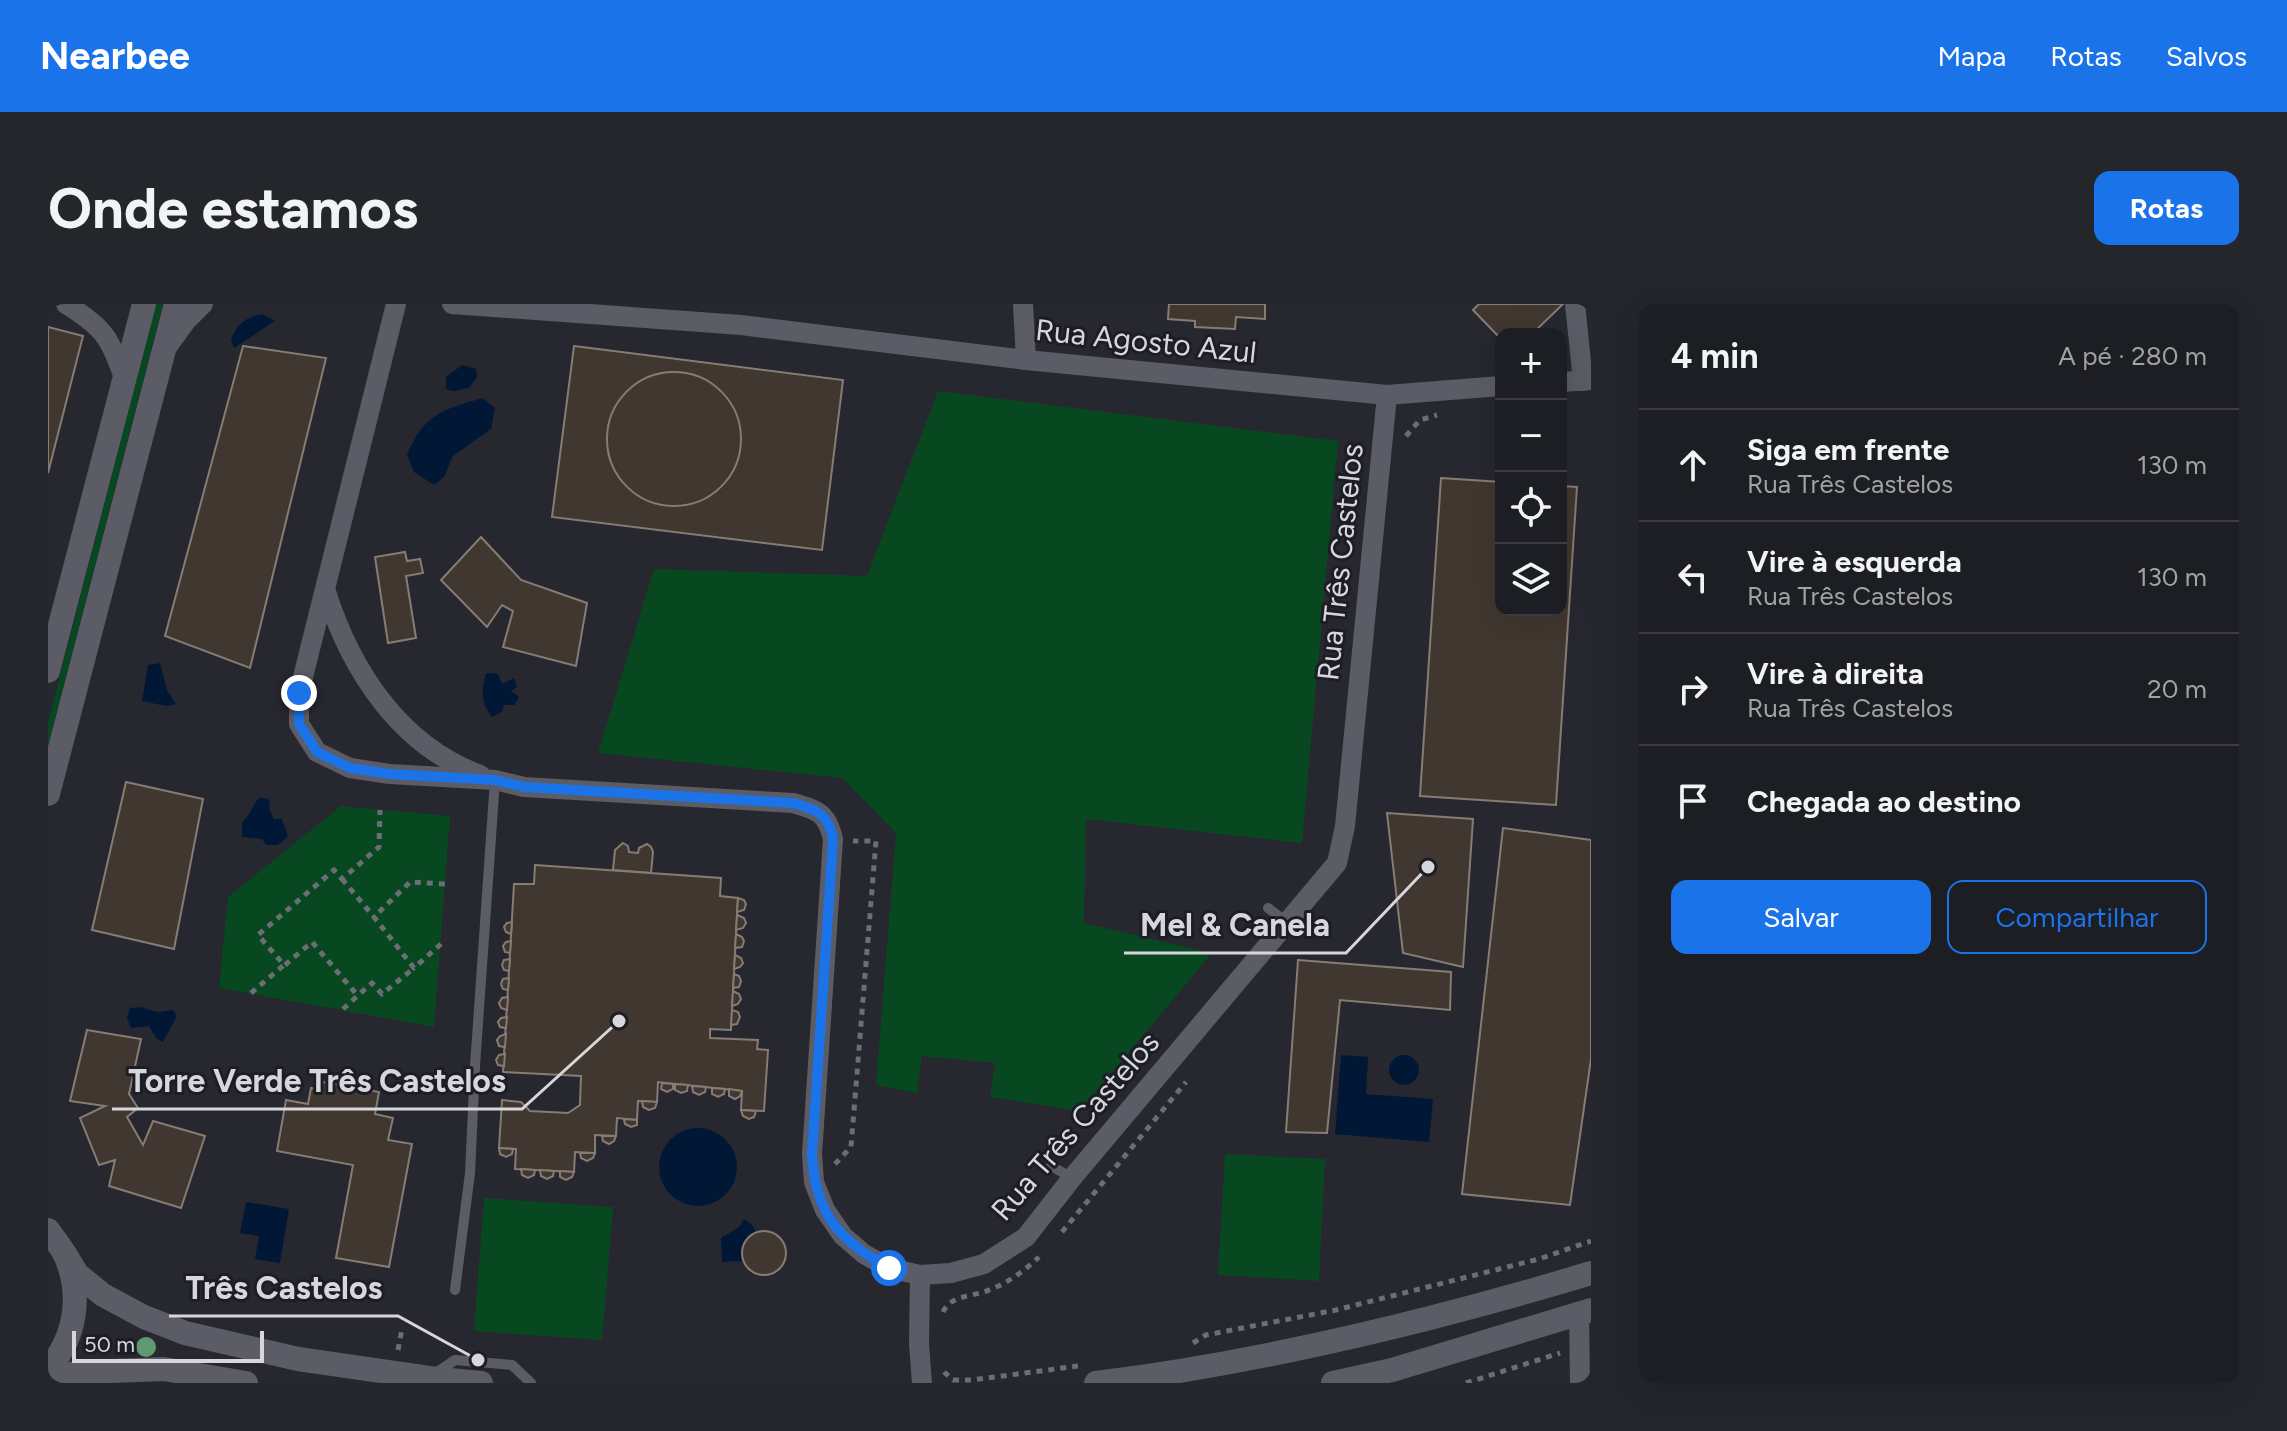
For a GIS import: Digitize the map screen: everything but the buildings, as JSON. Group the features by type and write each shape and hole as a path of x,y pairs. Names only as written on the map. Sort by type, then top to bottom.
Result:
{"main road":[{"path":"48,671 144,304"},
{"path":"48,794 176,304"},
{"path":"48,1230 77,1274 103,1295 144,1317 185,1333 298,1359 481,1383"},
{"path":"48,1369 70,1334 75,1307 74,1280 65,1254"},
{"path":"1089,1374 1254,1359 1496,1302 1591,1273"},
{"path":"1333,1383 1392,1370 1585,1312"},
{"path":"48,1377 164,1369 246,1383"}],"street":[{"path":"66,304 90,318 105,333 124,378"},
{"path":"163,352 203,304"},
{"name":"Rua Três Castelos","path":"396,304 299,693 299,724 317,752 350,768 390,774 495,780"},
{"name":"Rua Agosto Azul","path":"452,304 741,325 1026,360 1387,395 1495,386"},
{"path":"1023,304 1026,360"},
{"path":"1567,382 1587,380 1581,359 1575,304"},
{"name":"Rua Três Castelos","path":"326,590 338,629 359,670 383,704 413,735 472,772 524,787 793,803 820,813 830,824 833,839 812,1154 814,1182 825,1210 843,1236 864,1254 889,1268 920,1275 951,1273 984,1264 1026,1237 1337,863 1342,846 1387,395"},
{"path":"920,1275 922,1383"},
{"path":"1580,1383 1580,1347 1585,1312"}],"lane":[{"path":"455,1290 470,1173 495,780"},
{"path":"1268,908 1288,923"},
{"path":"1051,1166 1072,1178"},
{"path":"429,1378 455,1360 512,1365 531,1383"}],"path":[{"path":"1403,442 1420,420 1442,414"},
{"path":"342,879 379,847 380,810"},
{"path":"284,965 258,935 334,870 414,968"},
{"path":"374,917 410,882 445,884"},
{"path":"251,993 312,942 358,996"},
{"path":"343,1009 372,983 382,994 441,944"},
{"path":"1055,1239 1191,1076"},
{"path":"1187,1346 1206,1335 1336,1310 1539,1259 1591,1241"},
{"path":"939,1321 945,1306 961,1297 987,1291 1018,1275 1047,1249"},
{"path":"397,1355 402,1329"},
{"path":"1466,1383 1580,1347"},
{"path":"942,1369 953,1380 1089,1374"}],"green space":[{"path":"156,304 163,304 48,745 48,723"},
{"path":"938,391 1338,441 1302,843 1086,819 1084,923 1212,953 1080,1111 990,1097 995,1063 922,1056 917,1093 876,1085 896,833 842,778 598,753 654,569 867,576"},
{"path":"341,806 450,816 434,1027 219,988 228,897"},
{"path":"1225,1154 1325,1159 1319,1281 1218,1275"},
{"path":"484,1198 613,1207 602,1340 474,1331"}],"water":[{"path":"262,314 275,321 234,348 231,339 239,325"},
{"path":"462,365 476,369 477,377 469,388 446,389 446,377"},
{"path":"483,398 495,408 491,429 453,456 444,477 434,485 414,472 407,455 428,422 446,410"},
{"path":"160,663 167,690 176,704 166,706 142,701 148,665"},
{"path":"486,673 498,674 502,684 514,678 517,687 511,691 519,697 514,705 504,705 502,712 492,717 483,696"},
{"path":"260,797 270,800 269,809 274,819 282,819 288,836 278,845 266,845 262,839 242,837 242,822"},
{"path":"141,1007 157,1012 173,1010 177,1016 163,1042 156,1038 149,1026 131,1028 127,1018 130,1008"},
{"path":"1341,1055 1368,1057 1366,1094 1433,1099 1429,1142 1335,1134"},
{"path":"1404,1055 1414,1060 1419,1070 1414,1080 1404,1085 1394,1080 1389,1070 1394,1060"},
{"path":"698,1128 713,1131 726,1139 734,1152 737,1167 734,1182 726,1195 713,1203 698,1206 683,1203 670,1195 662,1182 659,1167 662,1152 670,1139 683,1131"},
{"path":"246,1202 289,1209 280,1263 255,1259 259,1236 240,1233"},
{"path":"744,1219 756,1233 744,1245 744,1261 722,1262 721,1238 739,1227"}],"place":[{"name":"Mel & Canela","path":"1428,867"},
{"name":"Torre Verde Três Castelos","path":"619,1021"},
{"name":"Três Castelos","path":"478,1360"}],"route":[{"path":"299,693 299,724 317,752 350,768 390,774 495,780 524,787 793,803 820,813 830,824 833,839 812,1154 814,1182 825,1210 843,1236 864,1254 889,1268"}]}
